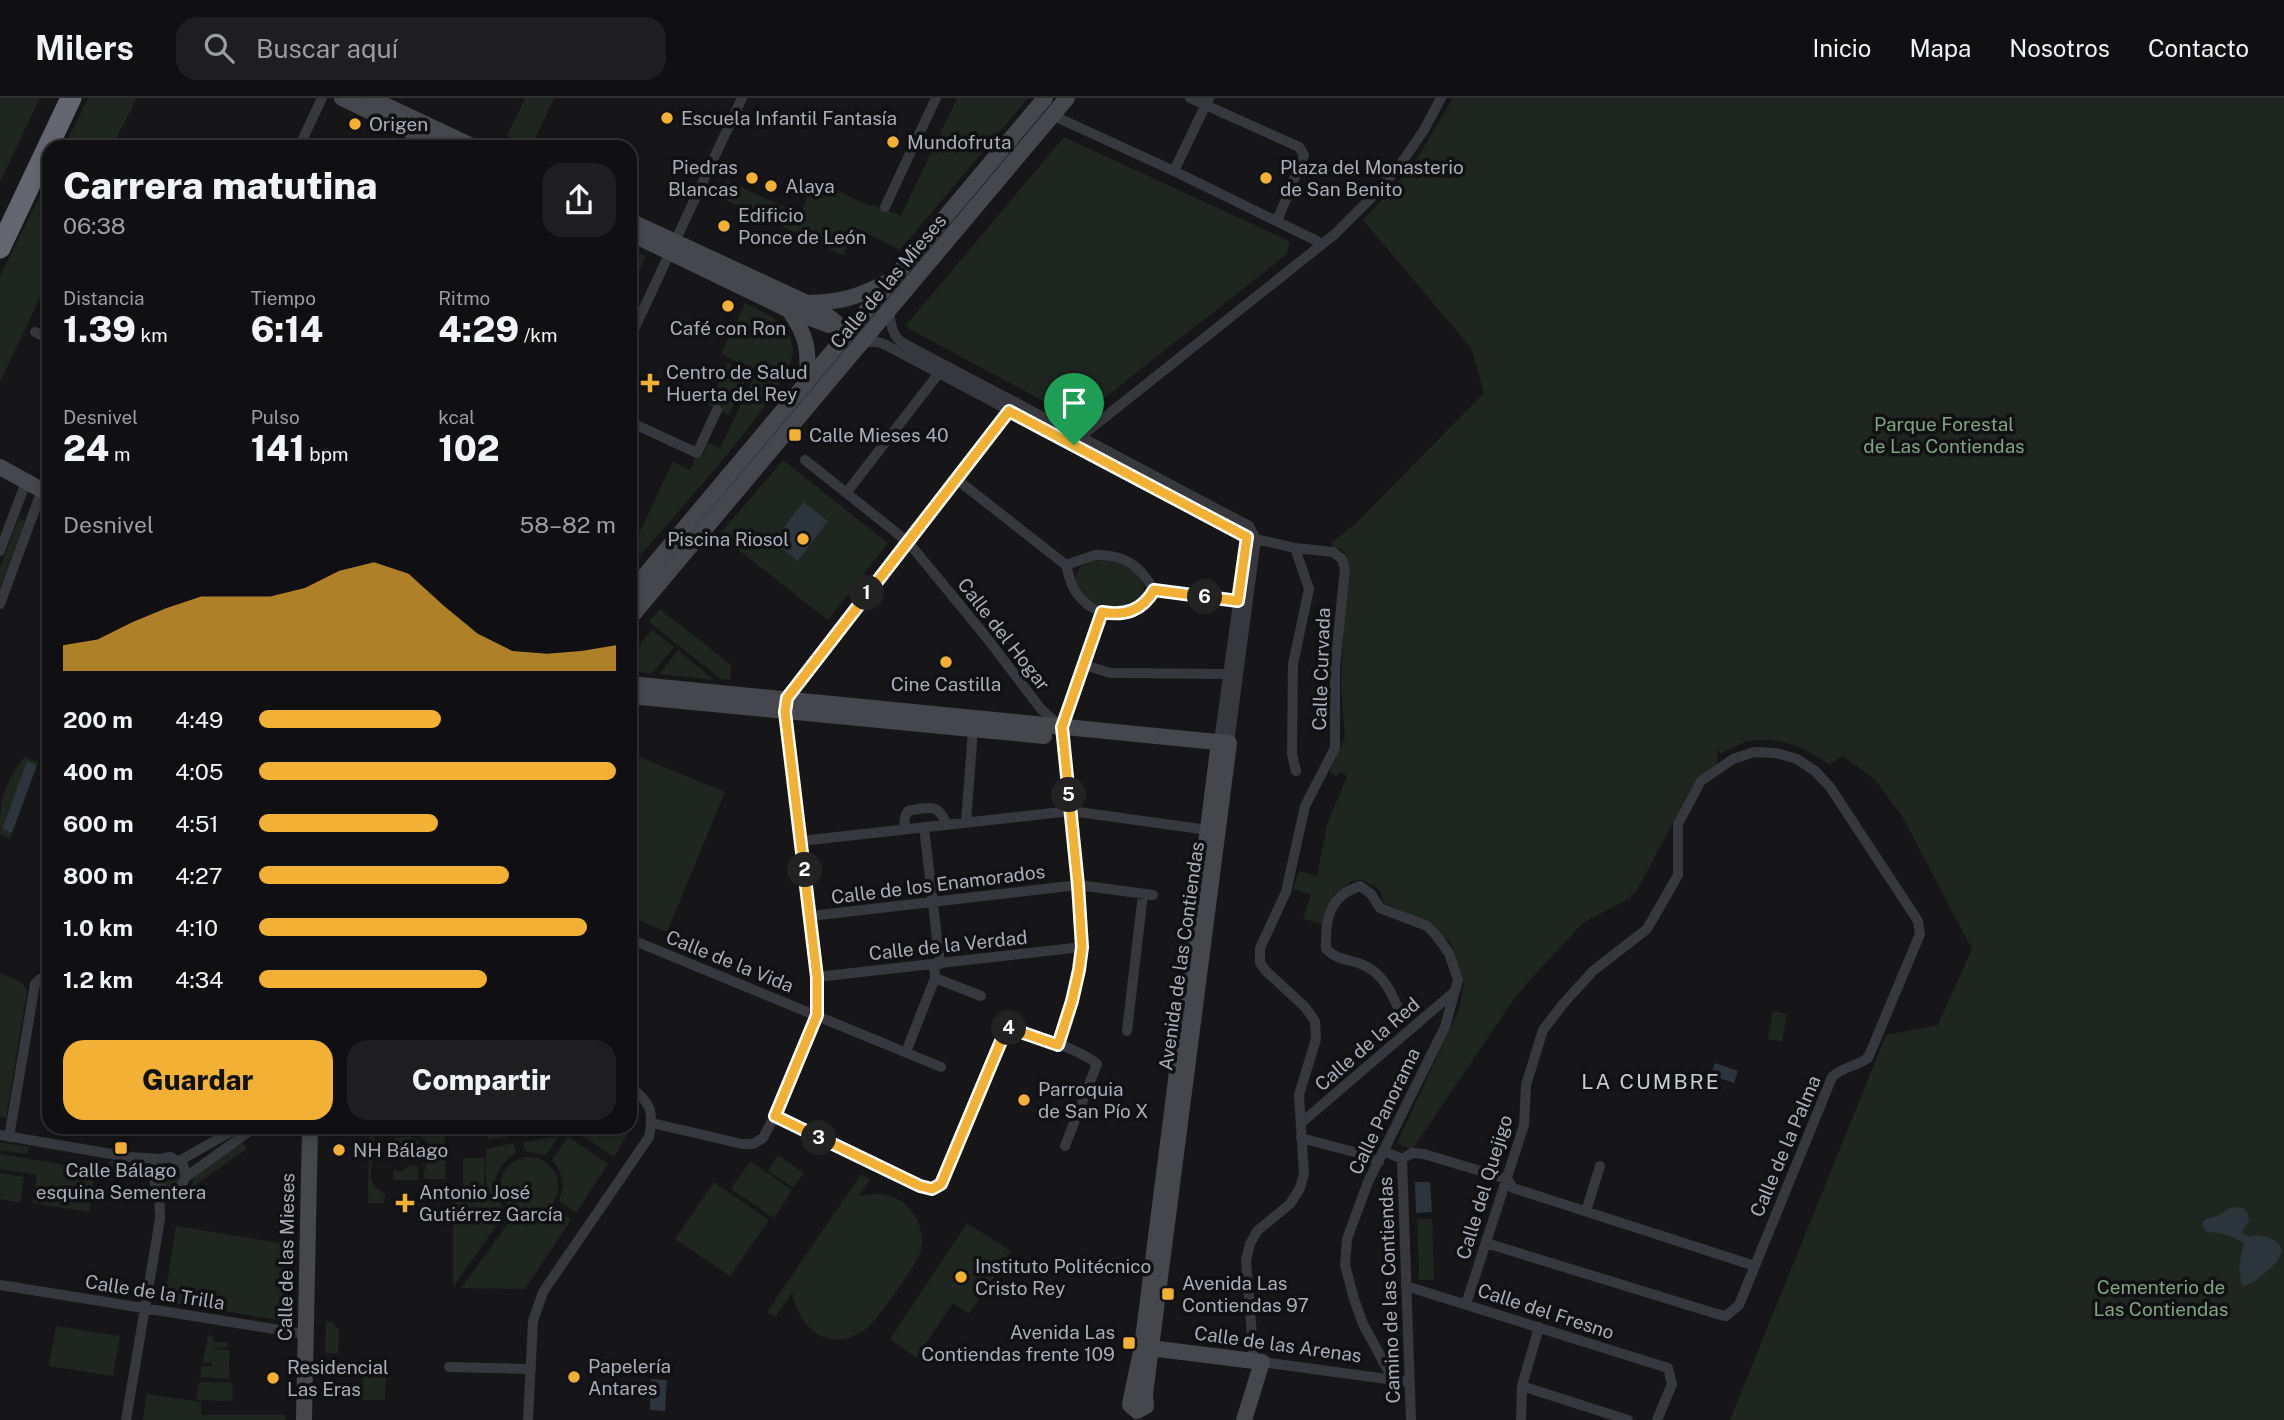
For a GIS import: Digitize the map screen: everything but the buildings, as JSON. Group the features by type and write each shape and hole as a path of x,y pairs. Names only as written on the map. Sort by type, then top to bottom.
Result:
{"highway":[{"path":"0,217 56,98"},
{"path":"51,140 71,98"},
{"path":"0,248 42,159"}],"street":[{"path":"302,140 322,98"},
{"path":"342,98 429,140"},
{"path":"370,98 459,140"},
{"path":"637,323 742,98"},
{"path":"885,207 936,98"},
{"name":"Calle de las Mieses","path":"637,585 1045,98"},
{"path":"1054,116 1056,98"},
{"name":"Calle de las Mieses","path":"637,610 1067,98"},
{"path":"1189,98 1207,102 1298,147 1304,155 1277,221"},
{"path":"1078,441 1335,234 1373,197 1400,165 1424,130 1441,98"},
{"path":"1174,171 1207,102"},
{"path":"1020,129 1040,115 1054,116 1321,243"},
{"path":"637,225 789,310 848,332 889,312 892,330 898,340 1012,407"},
{"path":"637,235 672,246 807,303 848,332 851,342 847,350 738,481 733,496"},
{"path":"807,303 834,302 859,296 892,279"},
{"path":"789,310 803,330 807,352 807,380"},
{"path":"35,332 42,336"},
{"path":"864,342 887,345 1012,407 1249,527 1252,538"},
{"path":"847,492 939,373"},
{"path":"652,1123 742,1144 754,1144 763,1138 775,1116 817,1015 817,977 811,916 786,705 955,478 1012,407"},
{"path":"637,425 698,453 717,410"},
{"name":"Calle del Hogar","path":"805,460 908,542 1041,709 1065,722"},
{"path":"0,467 42,490"},
{"path":"955,478 1066,565 1080,598 1102,612 1115,614 1133,611 1147,602 1154,590"},
{"path":"0,551 26,482"},
{"path":"0,604 42,502"},
{"name":"Calle Curvada","path":"1252,538 1295,548 1333,552 1342,559 1345,569 1335,667 1335,748 1306,806 1286,892 1260,948 1260,963 1266,971 1305,1007 1315,1021 1316,1039 1299,1095 1301,1123"},
{"name":"Avenida de las Contiendas","path":"1146,1348 1208,830 1223,748 1228,674 1238,601 1252,538"},
{"name":"Avenida de las Contiendas","path":"1146,1348 1252,538"},
{"path":"1295,548 1309,589 1293,664 1292,754 1296,771"},
{"path":"637,590 662,555"},
{"path":"1066,565 1095,555 1120,557 1140,569 1154,590 1238,601"},
{"path":"1058,1045 1072,1001 1082,947 1065,722 1102,612"},
{"path":"1085,665 1110,673 1228,674"},
{"path":"637,685 973,730 1065,722 1078,729 1223,748"},
{"path":"637,696 1034,724 1065,722 1223,748"},
{"path":"1034,724 1039,719 1041,709"},
{"path":"966,822 973,730"},
{"name":"Calle de la Palma","path":"1486,1243 1726,1316 1740,1306 1832,1077 1868,1058 1920,934 1918,921 1830,787 1815,771 1797,759 1776,753 1754,752 1717,769"},
{"name":"Calle del Quejigo","path":"1466,1304 1524,1125 1525,1085 1543,1030 1593,971 1647,929 1678,876 1678,824 1701,781 1717,769"},
{"path":"904,829 908,811 922,808 935,808 942,813 946,824"},
{"path":"801,841 1071,811 1208,830"},
{"path":"906,1052 935,978 937,964 925,827"},
{"name":"Calle de los Enamorados","path":"811,916 1078,885 1148,895 1127,1031"},
{"name":"Calle Panorama","path":"1389,1380 1389,1372 1359,1311 1345,1265 1347,1239 1368,1182 1445,1027 1456,990 1456,969 1449,953 1427,926 1380,908 1371,894 1360,886 1346,890 1329,910 1325,929 1326,949 1334,956 1363,964 1378,975 1387,984 1401,1015"},
{"name":"Calle de la Vida","path":"637,942 941,1067"},
{"name":"Calle de la Verdad","path":"817,977 1082,947"},
{"path":"935,978 981,996"},
{"path":"42,981 35,984 5,1136 129,1157 170,1157 180,1161 185,1168 186,1177"},
{"name":"Calle de la Red","path":"1301,1123 1456,990"},
{"path":"1429,1014 1440,1015 1445,1027"},
{"path":"775,1116 920,1186 932,1189 941,1184 1004,1034 1009,1028 1058,1045 1097,1064 1065,1146"},
{"path":"528,1420 533,1321 543,1292 649,1137 652,1123 645,1098 637,1092"},
{"path":"1244,1420 1258,1362 1246,1260 1257,1231 1297,1196 1304,1174 1301,1123"},
{"path":"180,1161 227,1134"},
{"path":"159,1187 173,1190 180,1187 186,1177 245,1134"},
{"name":"Calle de las Mieses","path":"304,1420 308,1134"},
{"path":"1301,1138 1358,1153 1402,1159 1412,1153 1424,1154 1507,1180 1513,1188 1755,1266"},
{"path":"129,1157 153,1169"},
{"path":"126,1420 160,1219 159,1187 154,1180 153,1169 160,1159"},
{"name":"Camino de las Contiendas","path":"1402,1159 1411,1420"},
{"path":"1586,1211 1600,1166"},
{"path":"160,1219 173,1190"},
{"name":"Calle de la Trilla","path":"0,1284 305,1334"},
{"name":"Calle del Fresno","path":"1406,1286 1668,1368 1672,1384 1657,1420"},
{"path":"1521,1420 1522,1386 1539,1327"},
{"name":"Calle de las Arenas","path":"1146,1348 1409,1382"},
{"path":"449,1367 531,1369"},
{"path":"1522,1386 1628,1420"}],"green space":[{"path":"0,98 40,98 0,182"},
{"path":"88,98 137,98 116,140 67,140"},
{"path":"525,98 554,98 534,140 516,140 507,136"},
{"path":"957,98 1028,98 900,250 856,228 843,255 719,197 726,180 801,215 813,179 870,206 872,204 901,216"},
{"name":"Parque Forestal de Las Contiendas","path":"1453,98 2284,98 2284,1420 1730,1420 1886,1035 1938,1025 1972,949 1902,816 1875,780 1843,756 1829,765 1800,748 1768,740 1746,742 1720,754 1717,748 1717,765 1690,790 1635,894 1583,923 1514,999 1412,1150 1397,1143 1459,1009 1464,984 1451,943 1425,921 1384,903 1376,887 1362,880 1351,881 1327,905 1322,924 1303,919 1311,895 1293,889 1299,871 1317,876 1327,825 1347,776 1340,772 1337,776 1329,772 1345,737 1341,685 1349,566 1347,555 1331,543 1355,524 1484,393 1471,348 1363,220 1412,167"},
{"path":"1064,137 1287,240 1290,244 1286,255 1084,414 1069,415 909,329 907,324"},
{"path":"42,191 42,294 0,382 0,276"},
{"path":"637,252 646,256 637,276"},
{"path":"745,303 776,320 787,332 793,349 788,367 751,425 637,559 637,537 673,462 690,470 695,458 702,456 708,443 720,448 757,371 721,354"},
{"path":"728,363 749,373 729,415 708,405"},
{"name":"Piscina Riosol","path":"783,460 888,543 828,620 719,535"},
{"path":"19,518 25,521 0,587 0,567"},
{"path":"1108,560 1128,568 1143,583 1144,597 1122,610 1113,610 1097,604 1083,593 1075,579 1080,567 1093,561"},
{"path":"660,609 731,665 730,680 721,679 649,622"},
{"path":"652,630 674,647 652,674 637,672 637,647"},
{"path":"678,650 714,680 659,674"},
{"path":"637,756 725,792 667,932 637,920"},
{"path":"24,757 38,762 37,765 27,762 5,820 2,829 12,833 10,839 0,835 2,802 7,785"},
{"path":"0,973 22,982 27,991 6,1118 0,1117"},
{"path":"1773,1011 1787,1014 1782,1042 1768,1039"},
{"path":"369,1134 374,1134 371,1177 374,1185 385,1194 384,1203 368,1203"},
{"path":"417,1134 445,1134 445,1146 433,1149"},
{"path":"488,1134 522,1134 488,1140"},
{"path":"580,1134 628,1134 614,1157"},
{"path":"409,1136 429,1152 426,1157 414,1161 403,1151 394,1151 394,1138"},
{"path":"559,1136 546,1155 525,1151 523,1142"},
{"path":"568,1136 608,1164 576,1213 559,1201 562,1180 552,1160"},
{"path":"0,1142 29,1147 27,1154 0,1150"},
{"path":"242,1142 247,1149 191,1188 199,1172"},
{"path":"514,1143 516,1153 502,1165 495,1180 496,1196 507,1211 453,1287 453,1202 486,1202 486,1149"},
{"path":"440,1152 445,1152 445,1179 424,1179 427,1163"},
{"path":"0,1154 95,1170 89,1212 33,1203 37,1175 0,1169"},
{"path":"778,1155 804,1173 793,1188 768,1171"},
{"path":"523,1157 535,1157 550,1165 558,1180 558,1192 550,1207 535,1215 523,1215 508,1207 500,1192 500,1180 508,1165"},
{"path":"463,1158 485,1158 484,1198 463,1197"},
{"path":"110,1160 127,1163 142,1174 108,1168"},
{"path":"750,1161 792,1190 774,1218 731,1189"},
{"path":"169,1163 177,1166 180,1174 177,1182 169,1185 161,1182 158,1174 161,1166"},
{"path":"410,1165 418,1167 418,1180 393,1180 394,1169 400,1172"},
{"path":"0,1173 24,1177 20,1203 0,1199"},
{"path":"861,1174 870,1180 859,1196 886,1195 904,1203 913,1212 918,1223 922,1247 904,1280 867,1328 854,1336 830,1339 810,1328 796,1307 792,1293 775,1317 767,1312"},
{"path":"714,1182 769,1220 730,1276 675,1239"},
{"path":"554,1208 571,1220 525,1289 461,1288 513,1217 535,1218"},
{"path":"1417,1219 1432,1219 1434,1280 1419,1280"},
{"path":"967,1223 1011,1251 969,1314 953,1303 916,1358 890,1339"},
{"path":"176,1226 292,1245 290,1322 164,1301"},
{"path":"326,1321 332,1322 339,1330 338,1353 325,1353"},
{"path":"56,1326 120,1336 113,1376 49,1366"},
{"path":"208,1335 213,1336 213,1341 228,1343 227,1347 213,1349 230,1350 229,1379 200,1377 202,1366 212,1366 212,1363 203,1363"},
{"path":"363,1372 386,1373 385,1400 363,1400"},
{"path":"199,1382 232,1383 233,1401 196,1400"},
{"path":"147,1394 201,1402 201,1415 285,1415 285,1420 143,1420"}],"shaded area":[{"path":"803,502 828,521 798,561 773,542"},
{"path":"27,761 37,765 12,833 2,829"},
{"path":"1715,1063 1738,1071 1734,1083 1711,1075"},
{"path":"1415,1182 1430,1182 1432,1212 1416,1213"},
{"path":"2234,1207 2243,1208 2248,1213 2249,1220 2242,1232 2249,1237 2268,1237 2282,1250 2278,1261 2257,1279 2243,1286 2240,1260 2244,1243 2227,1235 2207,1232 2203,1227 2203,1221"},
{"path":"651,1379 667,1380 665,1411 650,1410"}],"place":[{"name":"Escuela Infantil Fantasía","path":"667,118"},
{"name":"Origen","path":"355,124"},
{"name":"Mundofruta","path":"893,142"},
{"name":"Piedras Blancas","path":"752,178"},
{"name":"Plaza del Monasterio de San Benito","path":"1266,178"},
{"name":"Alaya","path":"771,186"},
{"name":"Edificio Ponce de León","path":"724,226"},
{"name":"Café con Ron","path":"728,306"},
{"name":"Centro de Salud Huerta del Rey","path":"650,383"},
{"name":"Calle Mieses 40","path":"795,435"},
{"name":"Piscina Riosol","path":"803,539"},
{"name":"Cine Castilla","path":"946,662"},
{"name":"Parroquia de San Pío X","path":"1024,1100"},
{"name":"Calle Bálago esquina Sementera","path":"121,1148"},
{"name":"NH Bálago","path":"339,1150"},
{"name":"Antonio José Gutiérrez García","path":"405,1203"},
{"name":"Instituto Politécnico Cristo Rey","path":"961,1277"},
{"name":"Avenida Las Contiendas 97","path":"1168,1294"},
{"name":"Avenida Las Contiendas frente 109","path":"1129,1343"},
{"name":"Papelería Antares","path":"574,1377"},
{"name":"Residencial Las Eras","path":"273,1378"}],"district":[{"name":"LA CUMBRE","path":"1651,1081"}],"route":[{"path":"1009,411 1074,445 1247,537 1238,601 1154,590 1147,602 1133,611 1125,614 1102,612 1062,727 1082,947 1064,1029 1058,1045 1009,1028 1004,1034 941,1184 932,1189 920,1186 775,1116 817,1015 817,977 785,712 787,698 1009,411"}],"park label":[{"name":"Cementerio de Las Contiendas","path":"2161,1298"}]}
